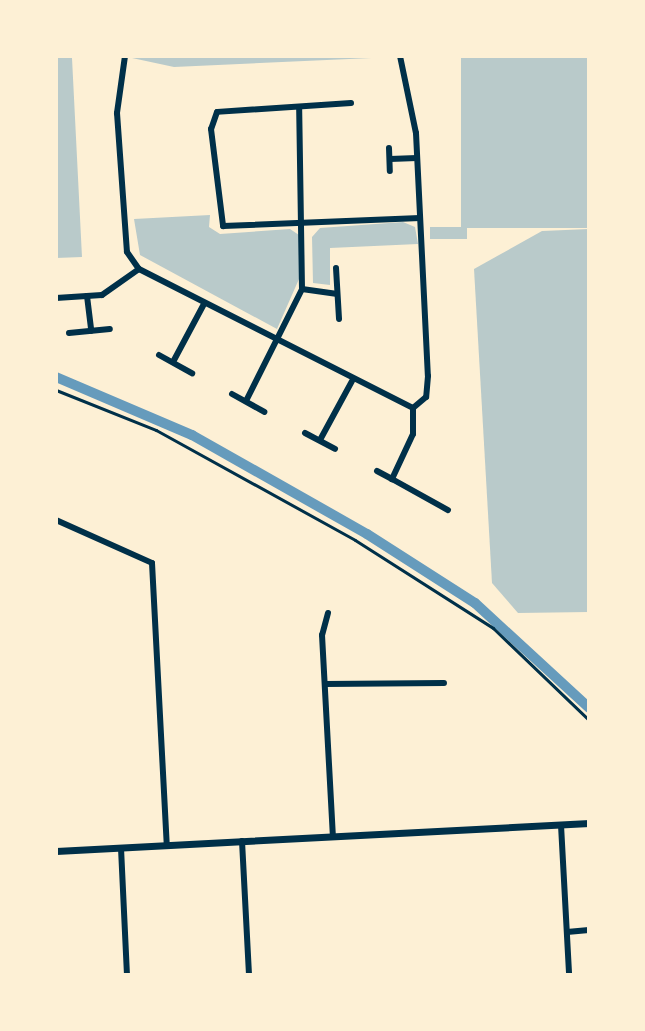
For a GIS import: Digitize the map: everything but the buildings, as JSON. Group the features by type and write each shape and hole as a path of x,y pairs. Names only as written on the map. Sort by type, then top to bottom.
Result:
{"street":[{"path":"125,56 117,113 127,252 139,269 277,343 413,408"},
{"path":"392,479 413,434 413,408 426,397 428,376 417,158 400,56"},
{"path":"351,103 217,112 212,118 223,226 420,218"},
{"path":"246,401 302,289 306,222 299,107"},
{"path":"389,148 390,171"},
{"path":"390,159 417,158"},
{"path":"336,268 339,319"},
{"path":"56,298 87,296 115,289 139,269"},
{"path":"302,289 336,294"},
{"path":"87,296 91,331"},
{"path":"173,362 204,304"},
{"path":"69,333 110,329"},
{"path":"159,355 192,373"},
{"path":"320,440 352,381"},
{"path":"232,394 264,412"},
{"path":"305,433 335,449"},
{"path":"377,471 448,510"},
{"path":"56,520 152,563 167,845"},
{"path":"328,613 325,684 333,837"},
{"path":"325,684 444,683"},
{"path":"56,851 589,823"},
{"path":"561,825 569,975"},
{"path":"242,841 249,975"},
{"path":"121,848 127,975"},
{"path":"567,932 589,930"}],"lane":[{"path":"56,390 156,430 355,540 493,628 589,720"}],"shaded area":[{"path":"56,56 116,56 72,58 82,257 56,258"},
{"path":"133,56 394,57 174,67 132,58"},
{"path":"461,56 587,56 587,228 461,228"},
{"path":"210,215 209,227 220,234 290,229 299,235 299,279 277,329 140,255 134,219"},
{"path":"403,222 415,227 418,244 330,248 330,285 313,283 312,237 320,228"},
{"path":"430,227 467,227 467,239 430,239"},
{"path":"589,229 589,612 518,613 492,583 474,269 542,231"}],"waterway":[{"path":"56,377 192,435 367,534 475,603 589,708"}]}
